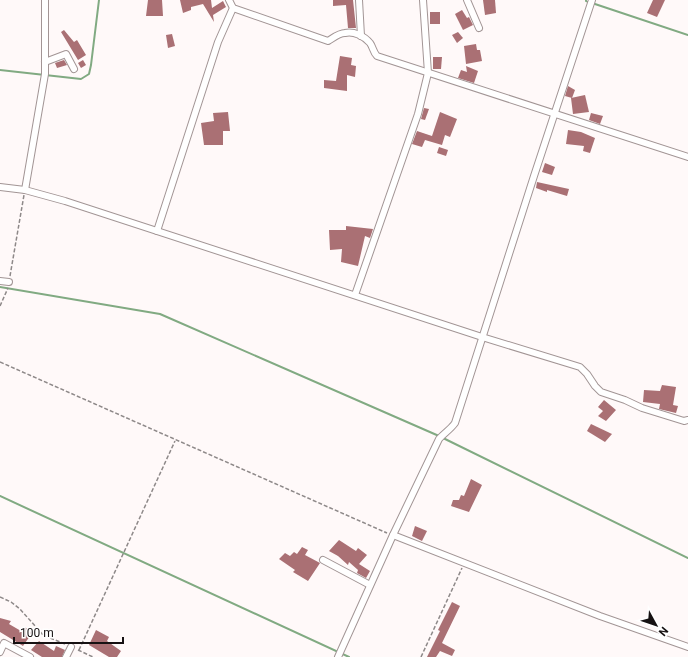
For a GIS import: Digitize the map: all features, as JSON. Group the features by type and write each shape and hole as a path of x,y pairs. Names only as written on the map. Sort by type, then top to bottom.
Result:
{"street":[{"path":"25,190 45,74 45,0"},
{"path":"157,231 218,42 232,8 229,0"},
{"path":"359,0 361,36"},
{"path":"355,295 418,114 428,73 423,0"},
{"path":"467,0 479,28"},
{"path":"338,657 393,535 439,439 445,432 450,430 455,423 592,0"},
{"path":"232,8 328,41 344,32 355,33 365,37 372,45 373,53 377,56 688,157"},
{"path":"45,62 66,54 74,69"},
{"path":"0,187 25,190 157,231 580,368 587,374 601,392 625,400 642,408 684,421 688,420"},
{"path":"0,281 9,282"},
{"path":"393,535 600,616 688,647"},
{"path":"323,560 370,585"},
{"path":"0,652 2,641 30,657"},
{"path":"66,657 71,647"}],"path":[{"path":"0,306 7,292 25,190"},
{"path":"0,362 393,535"},
{"path":"79,650 175,440"},
{"path":"421,657 464,562"},
{"path":"0,597 20,608 43,635 93,657"}],"building":[{"path":"148,0 162,0 163,16 146,16"},
{"path":"180,0 211,0 212,8 223,1 226,7 213,15 214,22 203,4 191,7 191,10 183,13"},
{"path":"333,0 353,0 356,28 348,28 346,5 333,6"},
{"path":"483,0 495,0 496,13 485,15"},
{"path":"653,0 665,0 657,17 647,13"},
{"path":"462,10 467,18 469,17 473,25 463,30 455,14"},
{"path":"430,12 440,12 440,24 430,24"},
{"path":"64,30 74,42 77,40 86,55 78,60 61,32"},
{"path":"458,32 463,38 457,43 452,35"},
{"path":"172,34 175,46 168,48 166,35"},
{"path":"476,44 477,50 480,50 482,61 466,64 464,46"},
{"path":"340,56 352,58 351,65 356,66 355,77 347,75 347,91 324,88 324,80 336,81"},
{"path":"433,57 442,57 441,69 433,69"},
{"path":"64,60 67,65 57,68 55,63"},
{"path":"83,60 86,65 81,68 78,63"},
{"path":"466,66 478,71 474,83 458,78 461,70 467,72"},
{"path":"568,86 575,90 572,98 565,96"},
{"path":"585,95 589,112 573,114 571,98"},
{"path":"424,108 429,109 425,120 421,119"},
{"path":"228,112 230,131 223,131 223,145 204,145 201,123 214,121 213,113"},
{"path":"440,112 457,119 450,137 445,135 442,145 425,140 422,147 412,144 417,131 432,136"},
{"path":"591,113 603,116 600,124 589,120"},
{"path":"568,130 581,132 595,138 590,153 583,151 584,146 566,144"},
{"path":"439,147 448,150 446,156 437,153"},
{"path":"545,163 555,167 552,175 542,172"},
{"path":"537,182 569,189 567,196 536,188"},
{"path":"346,226 373,229 370,238 365,236 358,266 341,262 342,249 330,250 329,230 346,230"},
{"path":"662,385 676,387 673,405 678,406 676,413 659,409 660,404 643,402 644,390 660,391"},
{"path":"604,400 616,410 606,421 598,416 603,411 598,407"},
{"path":"591,424 612,434 605,442 587,431"},
{"path":"471,479 482,485 469,512 451,506 453,500 459,500 461,495 464,496"},
{"path":"415,526 427,531 422,541 412,536"},
{"path":"339,540 356,551 358,548 367,555 359,564 370,571 366,578 357,573 358,570 349,562 348,565 338,556 329,551"},
{"path":"302,547 308,550 305,555 320,563 308,581 293,572 295,570 279,559 285,553 290,556 294,552 297,554"},
{"path":"452,602 460,606 442,643 455,650 452,656 440,651 436,657 427,657 440,631 438,630"},
{"path":"0,618 11,621 9,624 21,631 25,627 32,633 23,646 0,632"},
{"path":"96,630 109,637 107,641 121,651 117,657 109,657 89,645"},
{"path":"39,641 54,651 56,646 65,650 62,657 42,657 31,650"}],"waterway":[{"path":"0,70 81,79 89,74 99,0"},
{"path":"586,0 688,35"},
{"path":"0,287 160,314 439,436"},
{"path":"443,438 688,558"},
{"path":"0,496 349,657"}]}
